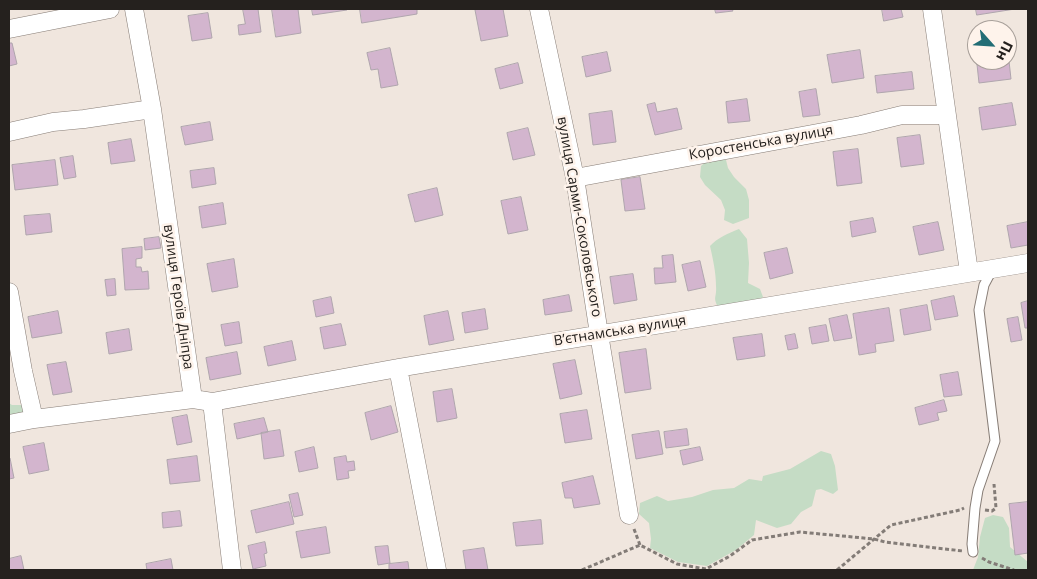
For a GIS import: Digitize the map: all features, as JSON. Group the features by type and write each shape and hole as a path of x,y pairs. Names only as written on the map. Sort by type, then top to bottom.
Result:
{"street":[{"path":"9,29 110,9"},
{"name":"вулиця Героїв Дніпра","path":"134,9 152,109 193,399"},
{"name":"вулиця Сарми-Соколовського","path":"540,9 575,178 629,515"},
{"path":"932,9 970,272"},
{"path":"9,132 53,122 152,109"},
{"name":"Коростенська вулиця","path":"575,178 861,125 902,115 947,116"},
{"name":"Вʼєтнамська вулиця","path":"212,402 398,368 1028,263"},
{"path":"9,292 22,371 34,419"},
{"path":"398,368 437,570"},
{"path":"9,424 34,419 193,399 212,402 232,570"}],"lane":[{"path":"973,552 972,544 978,490 995,440 979,310 984,285 992,269"}],"path":[{"path":"837,570 892,525 960,510 969,504 978,490"},
{"path":"582,570 640,544 677,564 706,569 730,556 752,540 800,532 874,539 885,542 973,552 989,562 1014,570"}],"green space":[{"path":"710,157 726,160 728,168 734,177 746,189 749,200 749,218 733,224 724,220 725,210 721,200 705,185 700,177 701,166"},
{"path":"739,229 747,239 748,283 760,289 763,297 753,304 719,309 715,299 715,276 710,246 720,238"},
{"path":"9,403 12,405 23,405 29,411 9,420"},
{"path":"821,451 831,454 835,466 838,490 833,494 821,489 816,490 812,506 801,512 791,524 777,528 756,520 754,535 736,550 707,566 678,562 650,548 649,523 639,514 640,503 657,496 668,501 692,497 713,490 734,488 749,479 762,481 763,476 790,469"},
{"path":"993,515 1003,517 1009,528 1010,547 1028,562 1028,570 973,570 978,557 980,537 985,518"}],"building":[{"path":"243,9 258,9 261,32 239,35 238,25 245,24"},
{"path":"272,9 298,9 301,33 276,37"},
{"path":"312,9 347,9 347,10 313,15"},
{"path":"360,9 417,9 417,14 362,23"},
{"path":"503,9 508,36 481,41 475,10"},
{"path":"715,9 732,9 733,11 716,13"},
{"path":"882,9 901,9 903,17 884,21"},
{"path":"976,9 1015,9 977,15"},
{"path":"208,13 212,38 192,41 188,16"},
{"path":"9,43 12,43 17,64 9,66"},
{"path":"390,48 398,85 381,88 378,69 371,70 367,53"},
{"path":"860,50 864,78 832,83 827,55"},
{"path":"607,52 611,71 586,77 582,57"},
{"path":"518,63 523,83 500,89 495,69"},
{"path":"978,70 1010,70 1011,79 979,83"},
{"path":"912,72 914,89 877,93 875,76"},
{"path":"816,89 820,115 803,117 799,92"},
{"path":"747,99 750,121 728,123 726,102"},
{"path":"655,103 657,112 677,108 682,129 655,135 647,105"},
{"path":"1012,103 1016,125 982,130 979,108"},
{"path":"612,111 616,142 593,145 589,114"},
{"path":"210,122 213,140 185,145 181,127"},
{"path":"528,128 535,155 513,160 507,133"},
{"path":"920,135 924,164 901,167 897,138"},
{"path":"131,139 135,161 111,164 108,143"},
{"path":"858,149 862,183 837,186 833,152"},
{"path":"73,156 76,177 64,179 60,158"},
{"path":"55,160 58,185 15,190 12,165"},
{"path":"214,168 216,184 192,188 190,171"},
{"path":"640,177 645,209 625,211 621,180"},
{"path":"437,188 443,215 415,222 408,195"},
{"path":"521,197 528,230 508,234 501,201"},
{"path":"223,203 226,224 202,228 199,207"},
{"path":"50,214 52,232 26,235 24,216"},
{"path":"873,218 876,232 852,237 850,222"},
{"path":"938,222 944,250 919,255 913,227"},
{"path":"1028,222 1028,245 1011,248 1007,226"},
{"path":"159,237 161,248 145,250 144,239"},
{"path":"142,247 142,258 136,259 136,267 141,267 142,272 148,271 149,289 125,290 122,249"},
{"path":"787,248 793,273 770,279 764,253"},
{"path":"673,255 676,282 655,284 654,268 663,268 662,256"},
{"path":"234,259 238,287 212,292 207,264"},
{"path":"700,261 706,287 688,291 682,265"},
{"path":"633,274 637,300 614,304 610,277"},
{"path":"115,279 116,295 107,296 105,280"},
{"path":"569,295 572,311 545,315 543,300"},
{"path":"954,296 958,316 935,320 931,301"},
{"path":"331,297 334,313 316,317 313,301"},
{"path":"1028,301 1028,328 1025,328 1021,303"},
{"path":"927,305 931,330 904,335 900,310"},
{"path":"889,308 894,341 875,344 876,352 859,355 853,314"},
{"path":"485,309 488,329 465,333 462,313"},
{"path":"58,311 62,333 32,338 28,317"},
{"path":"448,311 454,340 429,345 424,316"},
{"path":"847,315 852,338 834,341 829,319"},
{"path":"1018,317 1022,340 1011,342 1007,319"},
{"path":"239,322 242,343 225,346 221,325"},
{"path":"341,324 346,345 324,349 320,328"},
{"path":"826,325 829,341 812,344 809,328"},
{"path":"129,329 132,350 109,354 106,333"},
{"path":"762,334 765,356 737,360 733,338"},
{"path":"795,334 798,348 788,350 785,336"},
{"path":"292,341 296,360 268,366 264,347"},
{"path":"646,349 651,389 625,393 619,353"},
{"path":"237,352 241,374 210,380 206,358"},
{"path":"575,360 582,394 560,399 553,364"},
{"path":"66,362 72,392 53,395 47,365"},
{"path":"958,372 962,395 944,397 940,375"},
{"path":"452,389 457,418 437,422 433,392"},
{"path":"944,400 947,411 937,413 939,420 919,425 915,408"},
{"path":"391,406 398,432 371,440 365,413"},
{"path":"587,410 592,439 565,443 560,414"},
{"path":"187,415 192,442 177,445 172,418"},
{"path":"264,418 268,432 237,439 234,424"},
{"path":"687,429 689,445 666,448 664,432"},
{"path":"280,430 284,456 264,459 261,433"},
{"path":"659,431 663,454 636,459 632,435"},
{"path":"44,443 49,470 29,474 23,447"},
{"path":"314,447 318,468 299,472 295,452"},
{"path":"700,447 703,460 683,465 680,451"},
{"path":"197,456 200,481 170,484 167,460"},
{"path":"346,456 347,462 354,461 355,470 348,471 349,478 337,480 334,458"},
{"path":"9,458 14,478 9,479"},
{"path":"593,476 600,504 574,508 572,498 565,498 562,483"},
{"path":"298,493 303,515 294,517 289,495"},
{"path":"289,502 294,524 256,533 251,511"},
{"path":"1028,502 1028,553 1015,555 1009,504"},
{"path":"180,511 182,526 163,528 162,513"},
{"path":"541,520 543,544 516,546 513,523"},
{"path":"326,527 330,553 301,558 296,532"},
{"path":"265,542 267,553 264,554 266,566 253,569 248,546"},
{"path":"388,546 390,563 378,565 375,547"},
{"path":"484,548 488,570 466,570 463,551"},
{"path":"21,556 24,570 9,570 9,559"},
{"path":"171,559 173,570 147,570 146,564"},
{"path":"408,562 409,570 389,570 389,564"}]}
